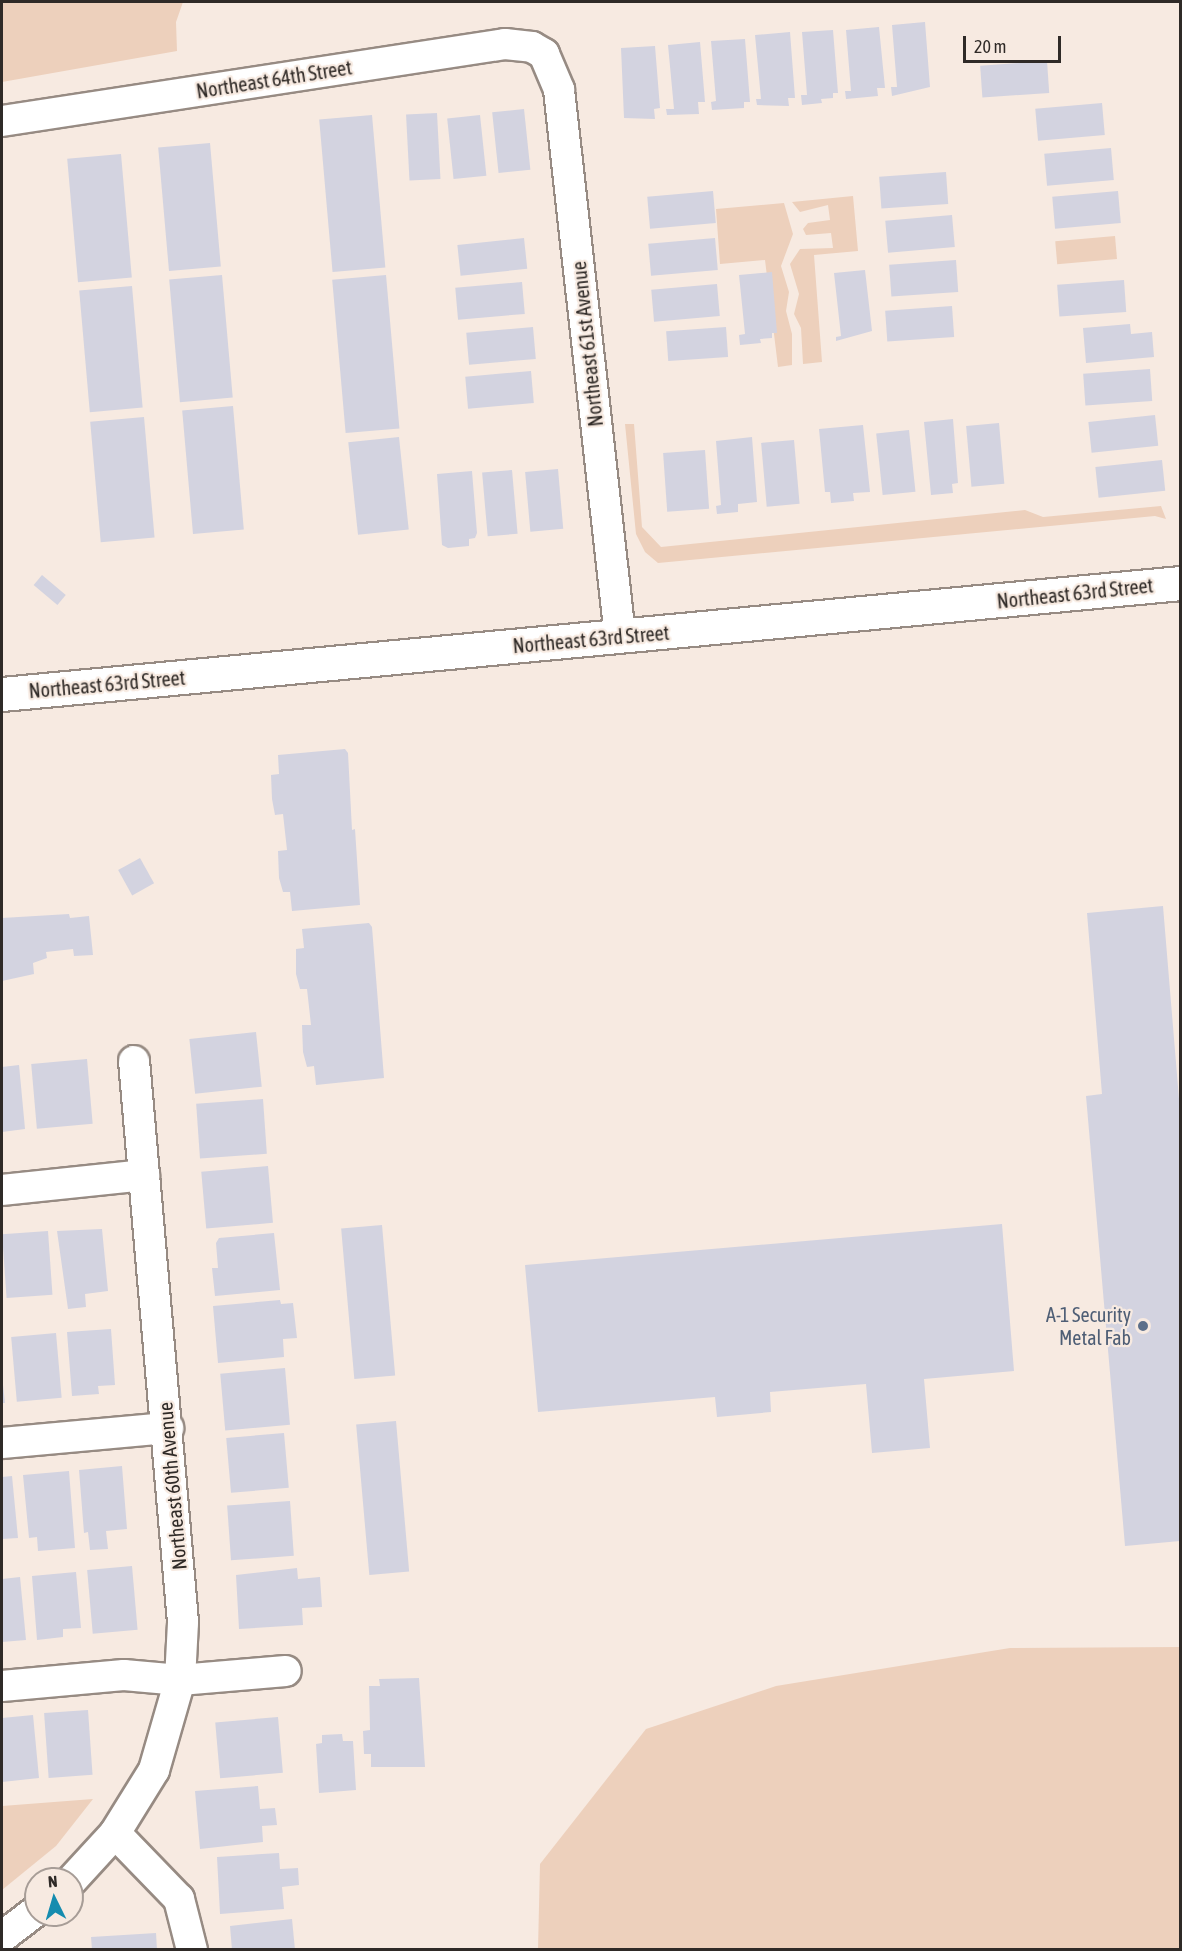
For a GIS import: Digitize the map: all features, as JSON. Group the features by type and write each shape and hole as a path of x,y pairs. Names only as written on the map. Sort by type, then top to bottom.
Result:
{"main road":[{"name":"Northeast 63rd Street","path":"2,694 1180,583"}],"street":[{"name":"Northeast 64th Street","path":"2,121 505,44 532,47 544,54"},
{"name":"Northeast 61st Avenue","path":"544,54 559,90 620,636"},
{"name":"Northeast 60th Avenue","path":"84,1867 116,1833 154,1770 180,1680 183,1622 168,1428 134,1061"},
{"path":"2,1190 144,1175"},
{"path":"2,1443 168,1428"},
{"path":"2,1686 124,1675 180,1680 286,1671"},
{"path":"116,1833 179,1899 192,1950"},
{"path":"2,1937 24,1920"}],"shaded area":[{"path":"2,2 183,2 176,22 177,51 2,82"},
{"path":"853,196 858,251 814,255 822,362 803,364 801,328 794,314 799,294 790,264 800,249 833,248 831,233 806,235 803,229 808,223 830,220 828,205 800,212 792,202"},
{"path":"784,203 793,234 781,266 789,292 786,311 792,334 792,365 778,367 765,260 720,264 716,209"},
{"path":"1115,236 1117,259 1057,264 1055,241"},
{"path":"625,424 634,424 642,527 661,547 1025,510 1043,517 1161,506 1166,519 1155,516 658,563 645,552 636,534"},
{"path":"1180,1647 1180,1949 538,1949 540,1864 646,1729 776,1686 1010,1648"},
{"path":"93,1799 56,1846 30,1867 24,1867 24,1872 2,1890 2,1806"}],"building":[{"path":"925,22 930,87 892,96 891,87 897,87 892,25"},
{"path":"879,27 885,88 877,88 878,96 846,99 845,91 851,91 846,30"},
{"path":"833,30 838,93 833,93 833,98 821,99 822,103 802,105 801,95 807,95 802,32"},
{"path":"790,32 795,98 788,98 789,106 757,105 756,99 761,99 755,35"},
{"path":"745,39 750,102 744,102 744,108 712,110 711,102 716,101 711,41"},
{"path":"700,42 705,102 698,102 699,114 667,115 666,109 674,109 668,45"},
{"path":"655,46 660,108 654,109 655,119 624,118 621,48"},
{"path":"1047,61 1049,93 982,98 980,66"},
{"path":"1102,103 1105,135 1038,141 1035,109"},
{"path":"524,109 530,170 499,173 492,112"},
{"path":"437,113 440,179 409,181 406,115"},
{"path":"372,115 385,267 333,272 319,120"},
{"path":"480,115 486,176 454,179 447,118"},
{"path":"210,143 221,267 169,271 158,148"},
{"path":"1111,148 1114,180 1047,186 1044,154"},
{"path":"121,154 132,278 78,282 67,159"},
{"path":"946,172 948,204 881,209 879,177"},
{"path":"713,191 716,223 650,229 647,197"},
{"path":"1118,191 1121,223 1055,229 1052,197"},
{"path":"952,215 955,247 888,253 885,221"},
{"path":"524,238 527,269 461,276 457,245"},
{"path":"715,238 718,270 651,276 648,244"},
{"path":"956,260 958,292 891,297 889,265"},
{"path":"865,270 872,331 836,341 836,337 841,336 834,273"},
{"path":"772,272 777,333 772,333 772,338 760,339 761,343 740,345 739,335 745,334 739,275"},
{"path":"222,275 233,398 180,402 169,280"},
{"path":"386,275 399,428 346,433 332,280"},
{"path":"1124,280 1126,312 1059,317 1057,285"},
{"path":"522,282 525,314 458,320 455,288"},
{"path":"717,284 720,316 654,322 651,290"},
{"path":"132,286 143,408 90,412 79,291"},
{"path":"952,306 954,337 887,342 885,311"},
{"path":"1130,324 1131,334 1152,332 1154,357 1086,363 1083,328"},
{"path":"533,327 536,359 469,365 466,333"},
{"path":"726,327 728,357 668,361 666,331"},
{"path":"1150,369 1152,401 1085,406 1083,374"},
{"path":"531,371 534,403 468,409 465,377"},
{"path":"233,406 244,530 193,534 182,410"},
{"path":"1155,415 1158,446 1092,453 1088,422"},
{"path":"144,417 155,538 101,542 90,422"},
{"path":"953,419 958,483 952,484 953,493 931,495 924,422"},
{"path":"999,423 1004,484 971,487 966,426"},
{"path":"863,425 870,492 853,493 854,501 831,503 830,492 825,492 819,429"},
{"path":"909,430 915,492 883,495 876,433"},
{"path":"399,437 409,529 358,535 348,442"},
{"path":"752,437 757,502 738,504 738,512 717,514 716,506 721,505 716,441"},
{"path":"794,440 800,504 767,507 761,443"},
{"path":"705,450 709,509 667,512 663,453"},
{"path":"1162,460 1165,491 1099,498 1095,467"},
{"path":"558,469 563,529 530,532 525,472"},
{"path":"512,470 518,534 488,536 482,473"},
{"path":"472,471 477,533 475,538 469,539 469,546 448,548 442,545 437,474"},
{"path":"42,575 66,595 57,605 34,585"},
{"path":"345,749 348,753 352,830 355,829 360,905 292,911 290,892 283,892 279,878 278,851 287,850 283,814 275,815 271,775 279,774 278,755"},
{"path":"140,858 154,883 132,895 118,870"},
{"name":"A-1 Security Metal Fab","path":"1163,906 1180,1111 1180,1541 1125,1546 1086,1096 1102,1094 1087,913"},
{"path":"69,914 70,918 89,916 93,955 74,956 73,949 46,952 47,958 33,963 34,974 2,981 2,918"},
{"path":"369,923 372,927 384,1078 316,1085 314,1066 307,1067 303,1052 302,1025 311,1025 307,989 300,989 296,974 296,949 304,948 302,929"},
{"path":"256,1032 262,1087 195,1094 189,1039"},
{"path":"87,1059 93,1124 37,1129 31,1064"},
{"path":"19,1065 25,1129 2,1132 2,1067"},
{"path":"263,1099 267,1154 200,1159 196,1104"},
{"path":"268,1166 273,1223 206,1229 201,1172"},
{"path":"1002,1224 1014,1371 924,1379 930,1448 872,1453 866,1384 770,1392 771,1412 717,1417 715,1397 538,1412 525,1265"},
{"path":"382,1225 395,1375 354,1379 341,1229"},
{"path":"102,1229 108,1291 85,1294 86,1307 68,1309 57,1231"},
{"path":"48,1231 52,1295 7,1298 2,1234"},
{"path":"274,1233 280,1290 215,1296 212,1268 218,1268 216,1243 219,1238"},
{"path":"280,1300 281,1304 293,1303 297,1338 283,1339 284,1357 218,1363 213,1306"},
{"path":"111,1329 115,1385 98,1386 99,1394 72,1396 67,1332"},
{"path":"56,1333 62,1398 17,1402 11,1337"},
{"path":"285,1368 290,1425 225,1430 220,1374"},
{"path":"2,1376 5,1403 2,1403"},
{"path":"396,1421 409,1571 369,1575 356,1424"},
{"path":"284,1433 289,1488 231,1493 226,1438"},
{"path":"122,1466 127,1529 106,1531 108,1549 90,1550 88,1532 84,1533 79,1470"},
{"path":"69,1471 75,1548 38,1551 37,1537 29,1538 23,1475"},
{"path":"12,1476 18,1538 2,1539 2,1477"},
{"path":"290,1501 294,1556 231,1560 227,1505"},
{"path":"132,1566 138,1630 93,1634 87,1570"},
{"path":"297,1568 298,1579 320,1577 322,1607 302,1608 303,1625 239,1629 236,1575"},
{"path":"76,1572 81,1628 63,1629 63,1637 37,1640 32,1576"},
{"path":"20,1577 26,1640 2,1642 2,1579"},
{"path":"419,1678 425,1767 371,1767 371,1754 364,1754 363,1731 370,1730 369,1686 380,1686 379,1679"},
{"path":"88,1710 93,1775 49,1778 44,1713"},
{"path":"33,1715 39,1778 2,1782 2,1718"},
{"path":"278,1717 283,1773 220,1778 215,1722"},
{"path":"342,1734 343,1741 353,1741 356,1790 319,1793 316,1744 322,1743 322,1735"},
{"path":"258,1786 260,1809 275,1808 277,1825 262,1826 263,1842 200,1849 195,1791"},
{"path":"279,1853 280,1869 298,1868 299,1885 282,1887 284,1909 220,1914 217,1857"},
{"path":"292,1919 295,1950 232,1950 230,1926"},
{"path":"156,1933 157,1950 92,1950 91,1937"}],"place":[{"name":"A-1 Security Metal Fab","path":"1143,1326"}]}
